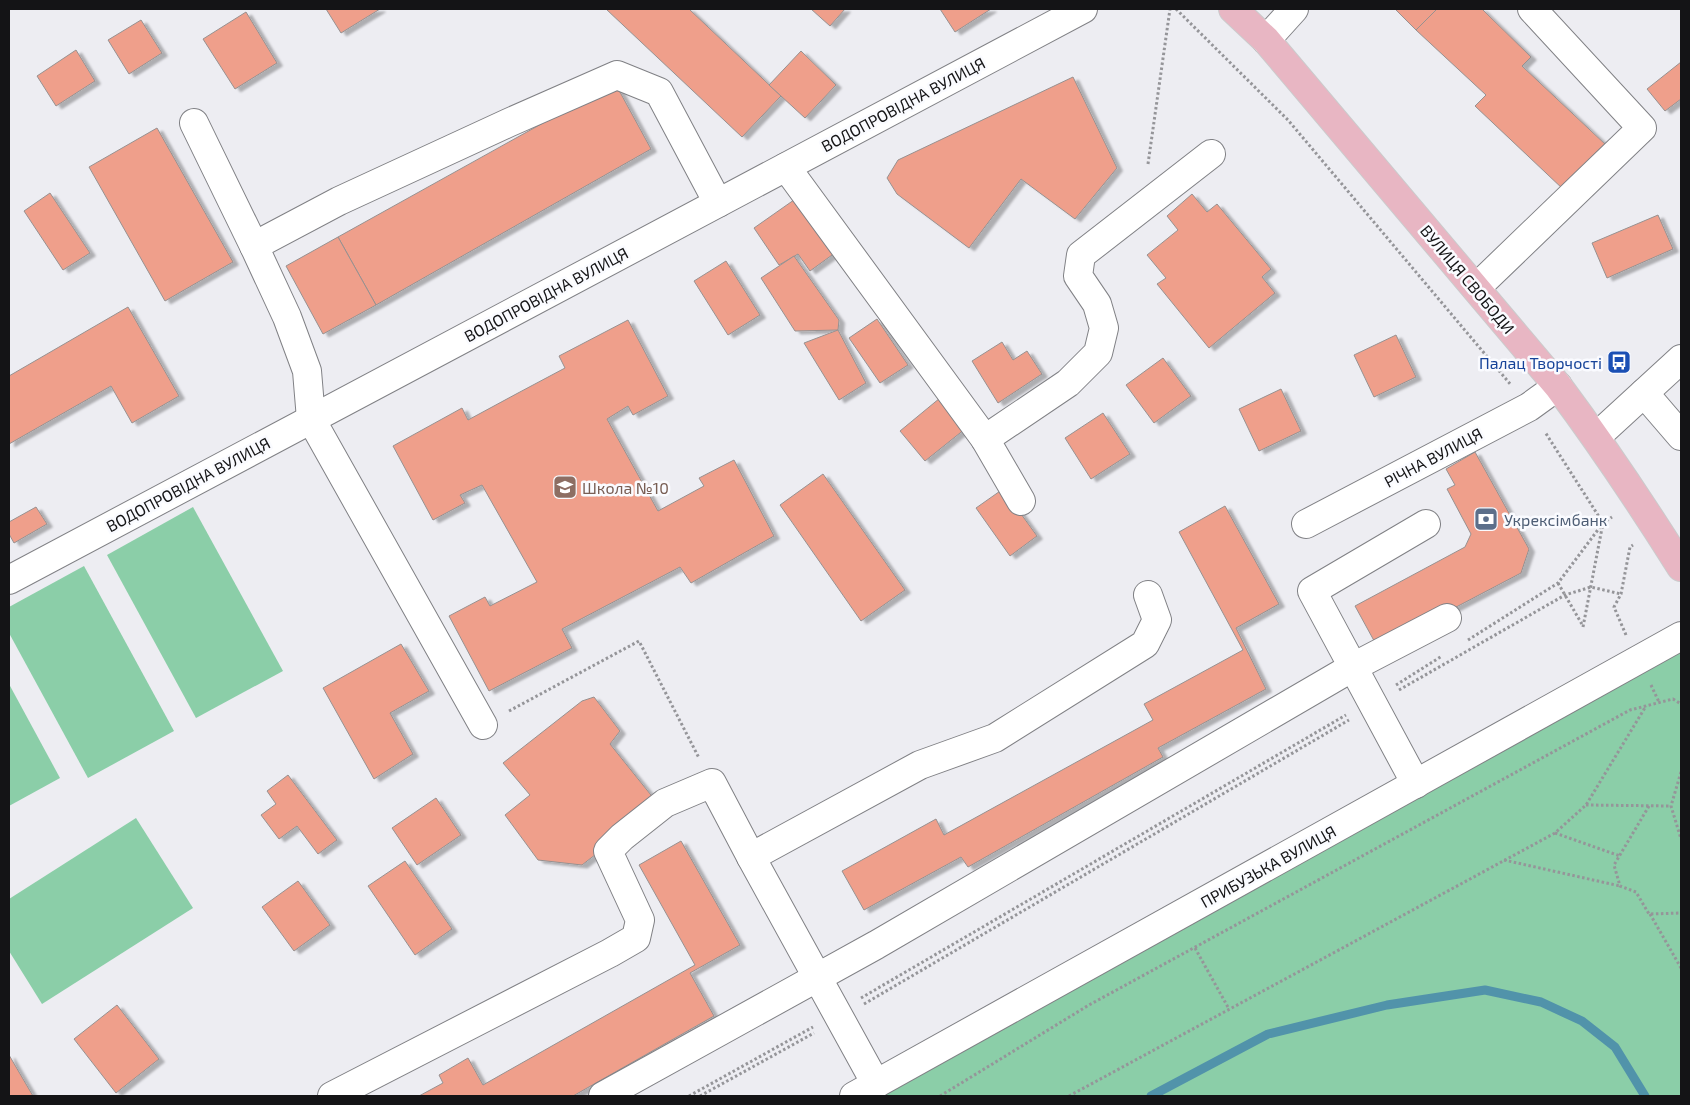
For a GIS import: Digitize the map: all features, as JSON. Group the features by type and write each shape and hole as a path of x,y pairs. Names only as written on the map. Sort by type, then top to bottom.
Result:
{"main road":[{"name":"ВУЛИЦЯ СВОБОДИ","path":"1233,9 1266,40 1558,386 1638,498 1681,567"}],"street":[{"name":"ВОДОПРОВІДНА ВУЛИЦЯ","path":"9,580 1083,9"},
{"path":"1266,40 1294,9"},
{"path":"1476,288 1642,128 1532,9"},
{"path":"254,246 339,201 617,75 659,92 718,202"},
{"path":"194,123 287,317 307,371 311,419 483,725"},
{"path":"985,439 1068,383 1098,353 1104,328 1097,304 1078,276 1081,256 1211,154"},
{"path":"786,167 985,439 1021,501"},
{"path":"1596,437 1681,359"},
{"name":"РІЧНА ВУЛИЦЯ","path":"1306,524 1529,407 1558,386"},
{"path":"1644,392 1681,436"},
{"path":"1416,784 1312,591 1426,524"},
{"path":"750,856 920,765 995,738 1145,644 1157,620 1148,595"},
{"path":"603,1096 885,940 1353,668 1447,618"},
{"name":"ПРИБУЗЬКА ВУЛИЦЯ","path":"865,1090 1681,636"},
{"path":"332,1096 636,938 640,920 608,851 622,837 665,803 712,783 750,856 839,1015 865,1090"}],"path":[{"path":"1142,208 1170,9"},
{"path":"1176,9 1288,120 1529,407 1603,523 1584,627 1558,583"},
{"path":"1463,643 1558,583 1603,523 1612,517"},
{"path":"700,1096 1372,703 1565,595 1591,587 1621,594 1630,547"},
{"path":"483,725 639,641 700,759"},
{"path":"1372,703 1446,654"},
{"path":"940,1096 1089,1005 1630,710 1673,699 1681,704"},
{"path":"1068,1096 1554,833 1586,805 1646,706"},
{"path":"1681,772 1672,806 1681,839"},
{"path":"1586,805 1672,806"},
{"path":"1620,886 1614,865 1649,806"},
{"path":"1554,833 1620,856"},
{"path":"1504,860 1620,886 1636,892 1681,968"},
{"path":"1649,914 1681,913"},
{"path":"1195,948 1229,1009"},
{"path":"689,1096 839,1015"}],"green space":[{"path":"193,507 283,671 196,718 107,555"},
{"path":"84,566 174,731 88,778 9,633 9,607"},
{"path":"1681,652 1681,1096 883,1096"},
{"path":"9,684 60,778 9,806"},
{"path":"136,818 193,908 42,1004 9,951 9,899"}],"building":[{"path":"326,9 380,9 341,33"},
{"path":"606,9 689,9 781,96 742,137"},
{"path":"811,9 845,9 830,26"},
{"path":"940,9 991,9 955,32"},
{"path":"1395,9 1437,9 1416,30"},
{"path":"1437,9 1482,9 1531,57 1522,66 1606,145 1564,190 1475,106 1486,95 1416,30"},
{"path":"246,12 277,63 235,89 203,39"},
{"path":"141,20 162,53 129,74 108,40"},
{"path":"76,50 95,81 56,106 37,76"},
{"path":"801,51 836,85 805,118 769,85"},
{"path":"1681,62 1681,99 1665,111 1647,89"},
{"path":"1073,77 1117,168 1075,219 1021,179 969,248 897,194 887,178 898,160"},
{"path":"615,83 651,149 376,305 338,237"},
{"path":"157,128 233,262 165,301 89,167"},
{"path":"50,193 90,253 63,270 24,211"},
{"path":"1192,194 1207,212 1217,204 1271,269 1262,277 1275,293 1209,348 1157,284 1166,278 1147,255 1178,230 1167,216"},
{"path":"801,195 839,250 810,271 798,254 779,265 754,228"},
{"path":"1658,215 1673,249 1607,278 1592,243"},
{"path":"338,237 376,305 323,334 286,266"},
{"path":"794,256 839,320 838,330 795,331 761,278"},
{"path":"726,261 760,315 728,335 694,281"},
{"path":"128,307 179,396 132,423 111,386 9,444 9,376"},
{"path":"877,319 908,365 880,383 849,338"},
{"path":"628,320 668,396 633,415 628,406 607,419 658,511 704,486 699,478 734,460 774,536 691,583 680,567 562,629 572,648 489,691 449,616 485,597 490,606 537,582 482,485 460,495 465,503 433,520 393,446 462,408 468,420 565,368 559,356"},
{"path":"838,330 866,383 839,400 804,343"},
{"path":"1396,335 1416,377 1374,397 1354,355"},
{"path":"1002,342 1013,360 1027,351 1042,374 998,403 972,361"},
{"path":"1163,358 1191,396 1154,423 1126,385"},
{"path":"1281,389 1301,431 1259,451 1239,409"},
{"path":"940,398 965,429 925,461 900,431"},
{"path":"1103,413 1130,454 1091,479 1065,438"},
{"path":"1475,452 1529,549 1521,573 1378,648 1355,606 1465,547 1471,534 1447,489 1455,485 1446,469"},
{"path":"823,474 905,590 861,621 780,505"},
{"path":"1003,489 1037,536 1010,556 976,508"},
{"path":"1225,506 1279,604 1236,628 1266,689 1158,748 1163,757 968,867 961,857 864,910 842,871 936,819 944,835 1153,720 1144,704 1243,650 1179,532"},
{"path":"36,507 47,524 14,543 9,534 9,522"},
{"path":"401,644 429,691 390,713 413,754 374,779 323,688"},
{"path":"594,697 620,731 610,744 659,805 582,865 538,860 505,815 530,795 503,763 582,701"},
{"path":"288,775 337,840 318,854 297,826 279,839 261,815 276,804 267,791"},
{"path":"436,798 461,835 417,865 392,828"},
{"path":"681,841 740,945 690,973 714,1016 573,1096 419,1096 443,1083 439,1075 468,1058 483,1085 695,965 639,865"},
{"path":"405,861 452,929 415,955 368,886"},
{"path":"298,881 330,925 294,951 262,907"},
{"path":"117,1005 159,1059 116,1093 74,1039"},
{"path":"9,1055 33,1096 9,1096"}],"waterway":[{"path":"1151,1096 1268,1034 1387,1005 1485,990 1541,1002 1582,1021 1615,1047 1645,1096"}],"place":[{"name":"Палац Творчості","path":"1619,362"},
{"name":"Школа №10","path":"565,487"},
{"name":"Укрексімбанк","path":"1486,519"}]}
